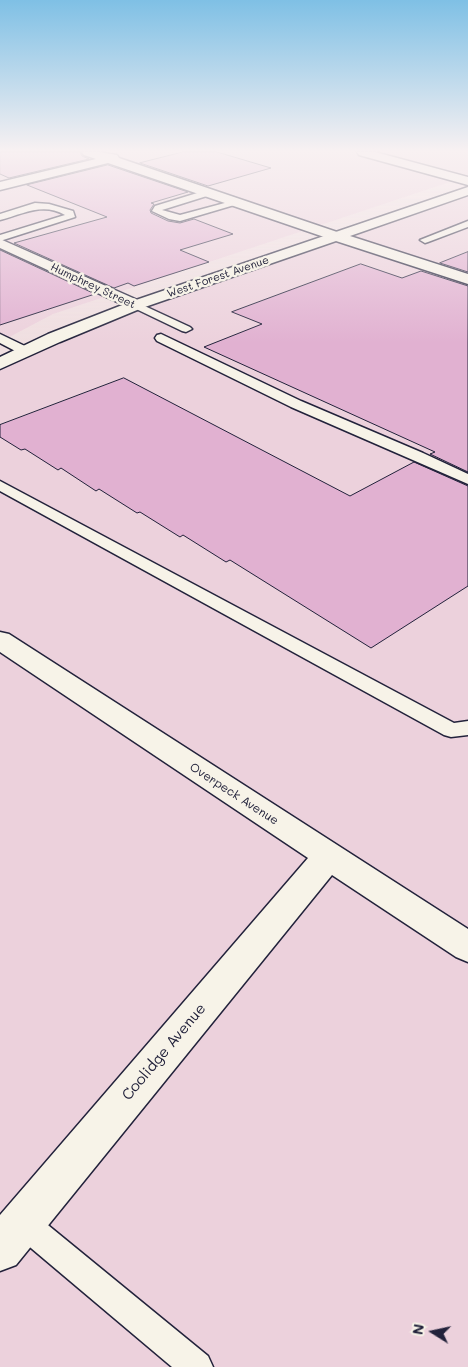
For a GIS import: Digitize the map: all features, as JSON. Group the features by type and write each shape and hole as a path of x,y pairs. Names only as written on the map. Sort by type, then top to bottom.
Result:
{"street":[{"path":"274,216 468,279"},
{"name":"West Forest Avenue","path":"0,364 25,351 136,305 396,216"},
{"name":"Humphrey Street","path":"0,243 136,305"},
{"name":"Overpeck Avenue","path":"0,640 468,947"},
{"name":"Coolidge Avenue","path":"11,1236 329,856"}],"lane":[{"path":"0,238 70,216"},
{"path":"169,216 180,218 188,216"},
{"path":"426,240 468,224"},
{"name":"Humphrey Street","path":"136,305 186,329"},
{"path":"186,329 161,338 296,404 418,456 468,480"},
{"path":"0,338 25,351"},
{"path":"0,485 451,730 468,728"},
{"path":"11,1236 196,1367"}],"shaded area":[{"path":"0,216 348,216 53,314 0,342"},
{"path":"398,216 468,216 468,1367 0,1367 0,364 54,338"}],"building":[{"path":"104,216 157,216 168,221 180,223 194,219 233,234 180,250 209,262 134,286 128,283 114,288 14,243 107,217"},
{"path":"0,250 95,294 0,325"},
{"path":"468,252 468,272 440,263"},
{"path":"361,264 402,278 421,271 468,286 468,472 430,454 435,452 204,347 262,324 232,312"},
{"path":"124,378 350,496 414,462 468,486 468,586 371,648 230,560 226,562 183,535 180,537 99,489 96,491 61,468 58,470 25,449 21,450 0,437 0,425"}]}
